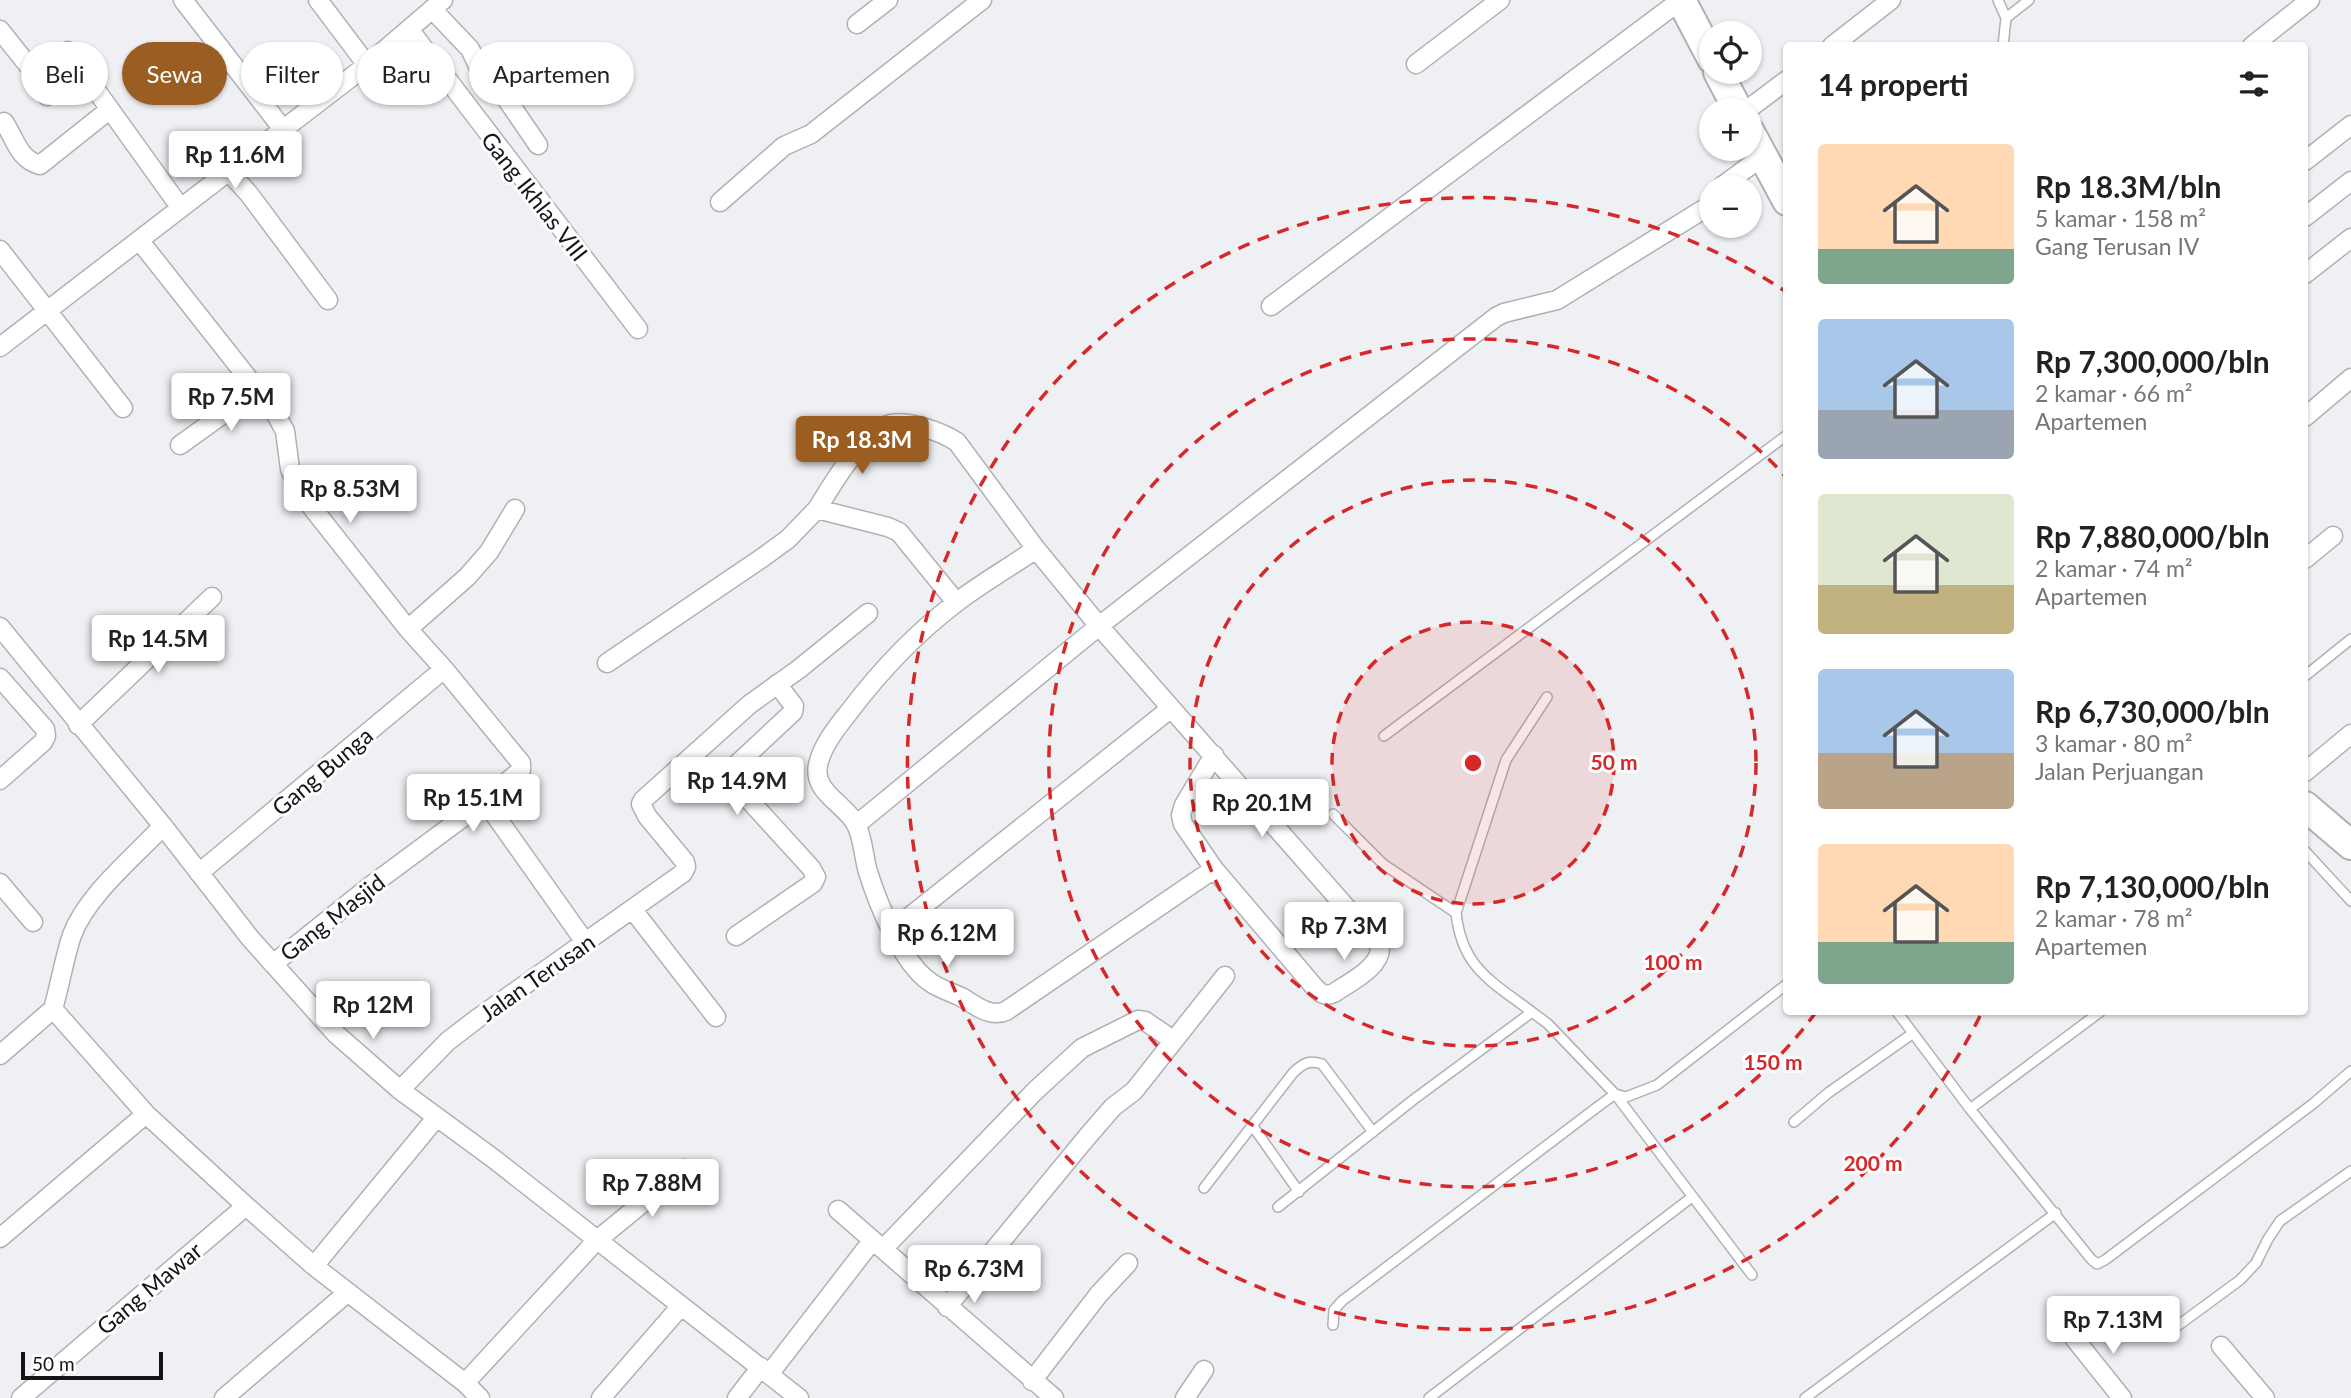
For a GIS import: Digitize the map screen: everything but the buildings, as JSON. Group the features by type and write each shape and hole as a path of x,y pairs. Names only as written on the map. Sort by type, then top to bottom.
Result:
{"main road":[{"path":"1681,0 1699,34"},
{"path":"1762,154 1783,193"},
{"path":"2308,809 2351,845"}],"street":[{"path":"183,0 282,128"},
{"path":"318,0 357,52"},
{"path":"857,24 888,0"},
{"path":"720,202 784,146 811,134 982,0"},
{"path":"1416,64 1500,0"},
{"path":"1271,306 1681,0"},
{"path":"1837,42 1891,0"},
{"path":"2257,42 2310,0"},
{"path":"394,42 438,4 465,42 480,70 497,85 538,145"},
{"name":"Gang Ikhlas VIII","path":"409,29 638,329"},
{"path":"0,30 21,56"},
{"path":"0,348 357,72"},
{"path":"1762,99 1783,83"},
{"path":"106,105 180,207"},
{"path":"4,122 18,149 28,160 40,165 110,110"},
{"path":"2308,159 2351,125"},
{"path":"1734,175 1748,161"},
{"path":"229,172 328,300"},
{"path":"2308,215 2351,181"},
{"path":"1672,227 1699,205"},
{"path":"856,825 1098,626 1496,317 1557,300 1699,211"},
{"path":"2308,272 2351,238"},
{"path":"139,240 258,389 285,431 290,469 299,491 408,629 444,668"},
{"path":"0,250 123,408"},
{"path":"2308,414 2351,378"},
{"path":"180,445 258,389"},
{"path":"607,663 788,539 817,509 841,471 870,437 887,425 900,422 944,433 957,442 1036,549 1098,626 1214,755 1380,946 1381,955 1376,962 1328,996 1322,994 1264,929 1214,869 1183,824 1181,814 1184,805 1214,755"},
{"path":"408,629 467,577 489,552 515,509"},
{"path":"817,509 899,532 957,602"},
{"path":"2308,557 2333,536"},
{"path":"1036,549 957,602 910,643 870,685 824,747 818,763 817,776 823,789 856,825 869,874 901,949 930,982 988,1012 1000,1014 1214,869"},
{"path":"78,725 212,597"},
{"path":"737,936 813,883 816,877 811,868 734,785 729,775 793,712 794,706 777,684 868,613"},
{"path":"0,627 250,938 336,1034 400,1090 494,1159 799,1398"},
{"name":"Gang Masjid","path":"273,964 369,887 485,801 522,769 522,763 444,668"},
{"name":"Gang Bunga","path":"199,873 444,668"},
{"path":"0,678 45,729 46,736 43,742 0,780"},
{"name":"Jalan Terusan","path":"400,1090 448,1041 682,873 686,867 685,862 647,816 641,804 643,800 750,704 777,684"},
{"path":"893,930 1170,709"},
{"path":"2308,770 2351,734"},
{"path":"485,801 585,942"},
{"path":"0,1055 53,1009 72,934 83,914 163,827"},
{"path":"1,885 33,922"},
{"path":"633,910 716,1017"},
{"path":"947,1307 1087,1137 1113,1107 1134,1091 1225,976"},
{"path":"53,1009 146,1114 246,1206 314,1266 465,1383 480,1398"},
{"path":"737,1398 766,1370 877,1245 1082,1048 1138,1020 1146,1021 1173,1040"},
{"path":"0,1238 146,1114"},
{"path":"314,1266 436,1118"},
{"path":"465,1383 596,1241 684,1169"},
{"name":"Gang Mawar","path":"21,1398 246,1206"},
{"path":"838,1210 1054,1398"},
{"path":"1032,1381 1099,1294 1128,1263"},
{"path":"224,1398 347,1293"},
{"path":"601,1398 681,1306"},
{"path":"2074,1338 2122,1398"},
{"path":"2221,1346 2265,1398"},
{"path":"1185,1398 1204,1370"}],"lane":[{"path":"1997,0 2006,18 2003,42"},
{"path":"2006,18 2029,0"},
{"path":"1384,736 1783,438"},
{"path":"2308,674 2351,639"},
{"path":"1548,697 1506,760 1456,913 1458,932 1465,950 1478,970 1548,1024 1615,1094 1752,1275"},
{"path":"1333,814 1383,864 1456,913"},
{"path":"2308,856 2351,901"},
{"path":"1615,1094 1626,1097 1657,1085 1783,987"},
{"path":"1278,1207 1532,1012"},
{"path":"1899,1015 1970,1109 2091,1259 2098,1264 2314,1103 2351,1071"},
{"path":"1970,1109 2096,1015"},
{"path":"1794,1122 1829,1093 1912,1034"},
{"path":"1204,1188 1293,1073 1303,1064 1312,1061 1322,1064 1373,1132"},
{"path":"1333,1325 1334,1310 1342,1301 1615,1094"},
{"path":"1252,1125 1299,1192"},
{"path":"2176,1327 2240,1280 2256,1264 2280,1221 2351,1171"},
{"path":"1429,1398 1692,1197"},
{"path":"1805,1398 2056,1213"}]}
